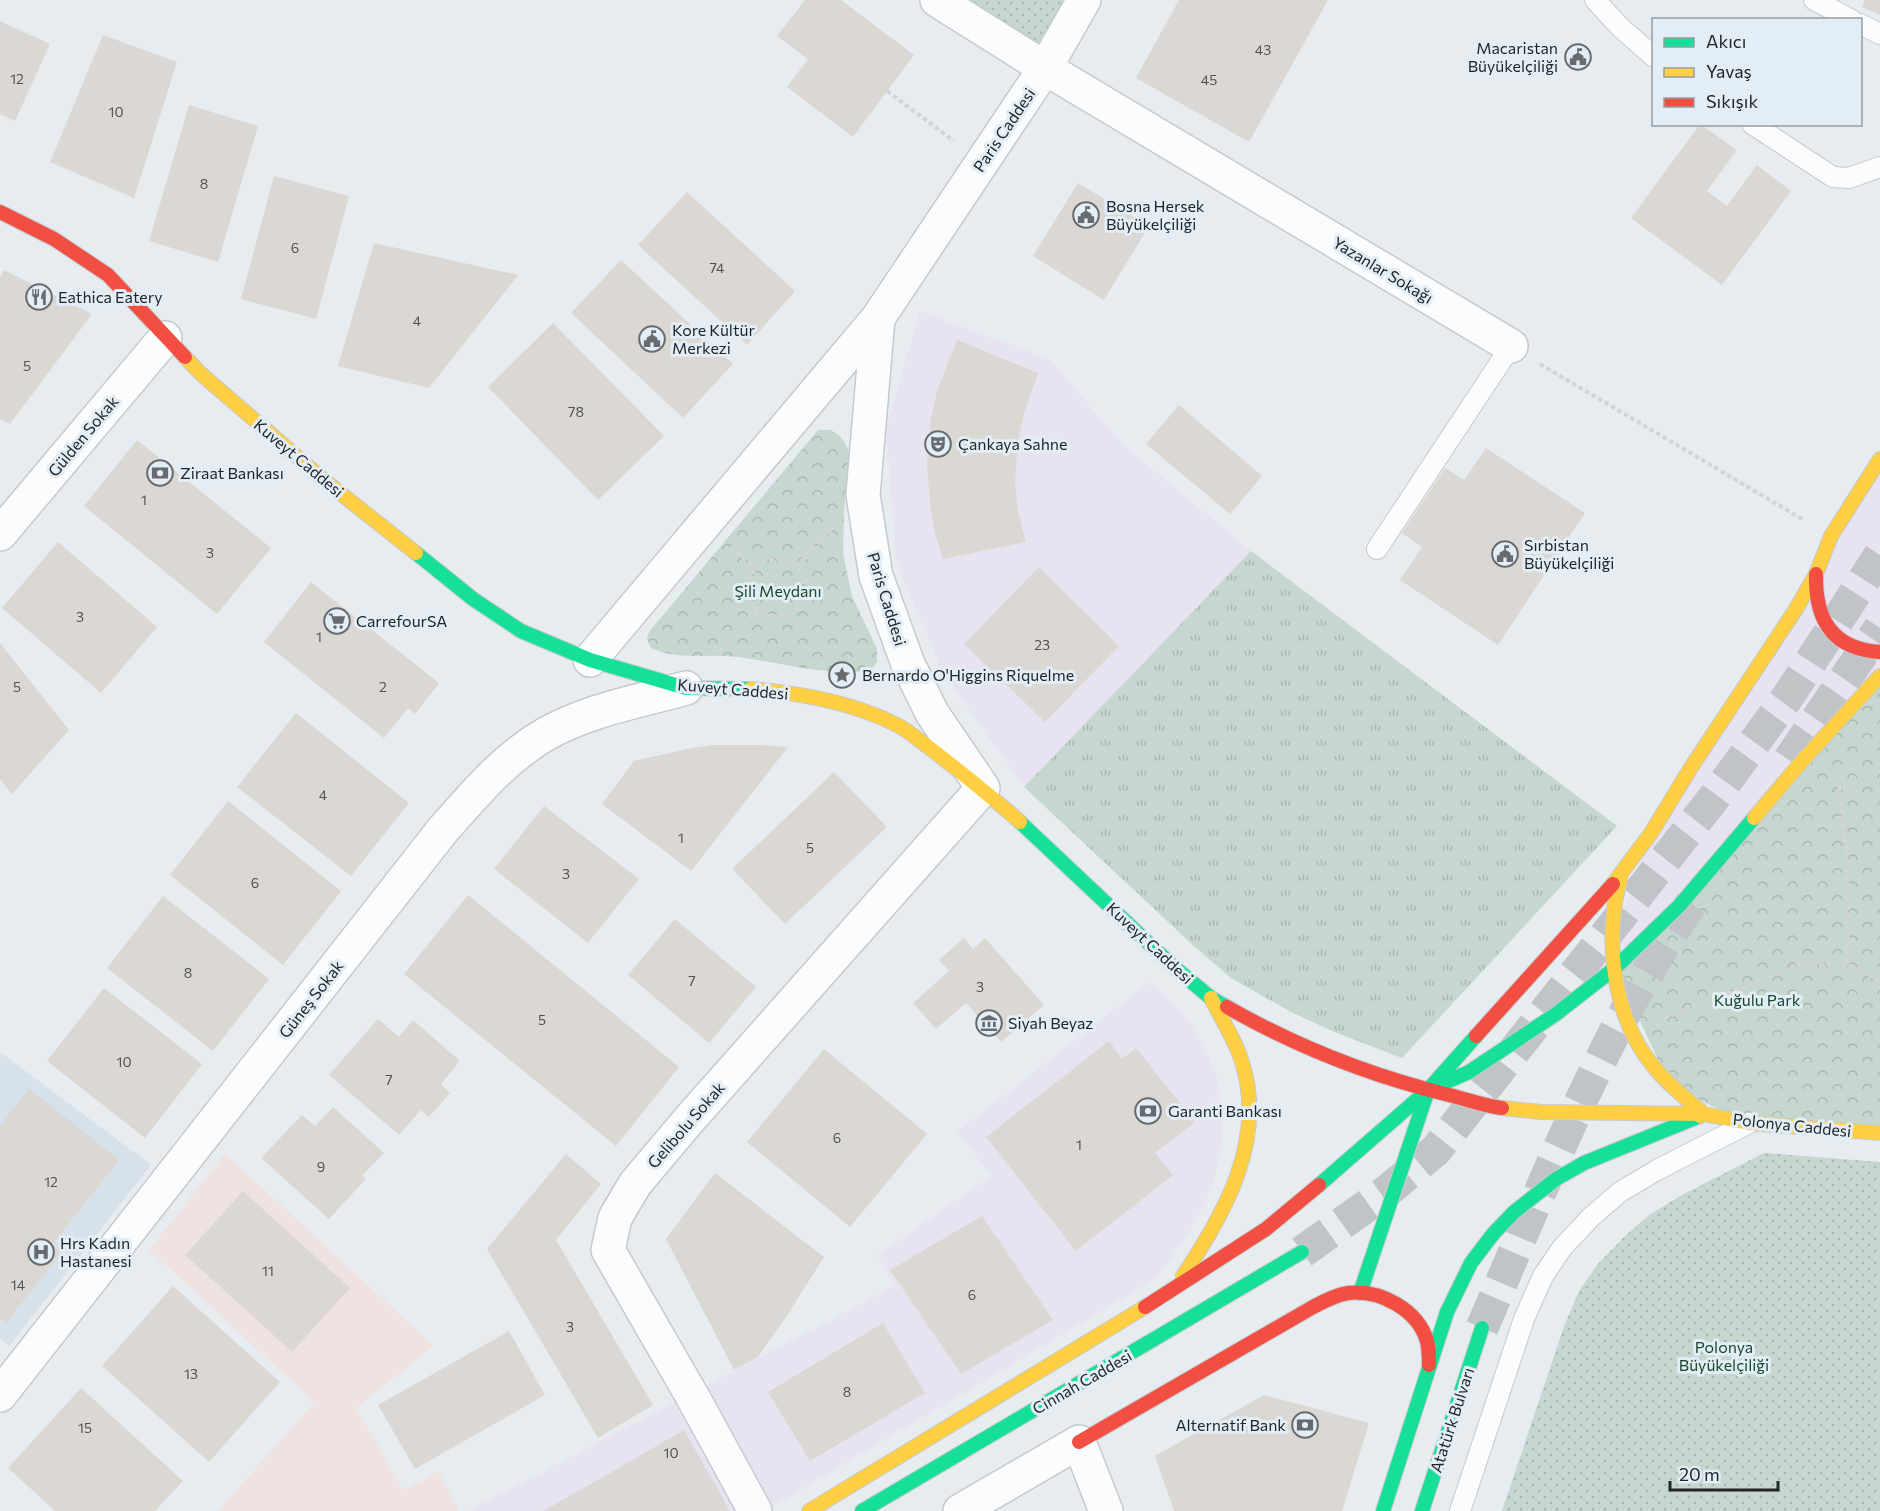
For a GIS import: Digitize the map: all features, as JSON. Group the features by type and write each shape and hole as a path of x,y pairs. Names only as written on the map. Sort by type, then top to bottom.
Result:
{"main road":[{"name":"Kuveyt Caddesi","path":"0,212 54,239 108,275 200,373 325,481 473,599 521,631 590,660 686,688 752,689 796,694 869,712 900,726 984,788 1175,968 1211,998 1273,1033 1311,1051 1428,1090 1497,1107"},
{"path":"809,1511 1174,1290 1274,1222 1353,1157 1428,1090 1622,875 1796,609 1816,574 1831,536 1880,459"},
{"path":"1816,574 1815,595 1828,628 1854,648 1868,652 1880,652"},
{"path":"1360,1293 1428,1090 1469,1072 1556,1014 1615,968 1679,906 1803,760 1880,676"},
{"path":"1383,1511 1447,1312 1471,1263 1514,1212 1556,1179 1584,1163 1704,1114 1671,1087 1656,1070 1630,1032 1615,968 1614,910 1622,875"},
{"path":"1174,1290 1212,1234 1229,1202 1239,1175 1247,1133 1248,1113 1244,1068 1211,998"},
{"name":"Polonya Caddesi","path":"1497,1107 1542,1112 1704,1114 1749,1123 1880,1133"},
{"name":"Cinnah Caddesi","path":"862,1511 1302,1252"},
{"path":"1079,1442 1313,1307 1334,1296 1351,1292 1381,1297 1395,1304 1410,1316 1420,1328 1426,1341 1430,1365"},
{"name":"Atatürk Bulvarı","path":"1422,1511 1482,1328"}],"street":[{"name":"Yazanlar Sokağı","path":"937,0 1045,68 1511,346"},
{"name":"Paris Caddesi","path":"590,660 879,318 1045,68 1084,0"},
{"name":"Paris Caddesi","path":"879,318 863,495 876,576 908,664 932,713 984,788"},
{"name":"Gülden Sokak","path":"0,534 165,338"},
{"name":"Güneş Sokak","path":"0,1395 442,831 485,783 508,762 548,734 582,718 686,688"},
{"name":"Gelibolu Sokak","path":"755,1511 608,1250 615,1218 635,1184 688,1121 984,788"},
{"path":"960,1511 1079,1442 1106,1511"}],"lane":[{"path":"1595,0 1652,56"},
{"path":"1814,0 1847,18"},
{"path":"1862,25 1880,34"},
{"path":"1755,126 1833,177 1849,178 1880,167"},
{"path":"1377,549 1511,346"},
{"path":"1460,1511 1524,1319 1543,1276 1562,1248 1591,1217 1620,1192 1657,1170 1749,1123"}],"path":[{"path":"887,91 982,162"},
{"path":"1511,346 1831,536"},
{"path":"776,558 787,560 797,566 804,576 807,587 805,598 799,609 779,618 767,616 757,610 750,601 747,590 749,578 755,568 764,561 776,558"},
{"path":"686,688 757,610"},
{"path":"1803,760 1880,814"},
{"path":"1839,786 1849,876 1847,964"},
{"path":"1630,1032 1799,965 1847,964 1876,979 1880,984"}],"shaded area":[{"path":"920,311 1050,359 1121,443 1251,551 1024,787 943,673 896,562 886,428"},
{"path":"1880,459 1880,1133 1614,938 1651,833"},
{"path":"1151,981 1189,1021 1207,1053 1219,1083 1223,1122 1215,1177 1206,1201 1191,1229 1157,1278 766,1511 469,1511 894,1286 877,1255 992,1176 957,1132"},
{"name":"Hrs Kadın Hastanesi","path":"0,1052 151,1165 9,1346 0,1339"},
{"path":"225,1153 434,1346 356,1408 404,1490 439,1471 459,1511 218,1511 314,1402 149,1250"}],"green space":[{"path":"961,0 1071,0 1041,53"},
{"name":"Şili Meydanı","path":"818,430 831,430 840,436 850,452 844,512 843,553 852,596 877,649 877,662 871,670 838,672 737,657 682,656 651,648 647,639 649,632"},
{"path":"1251,551 1617,826 1402,1058 1293,1013 1231,978 1024,787"},
{"name":"Kuğulu Park","path":"1880,676 1880,1133 1749,1123 1671,1087 1615,968"},
{"name":"Polonya Büyükelçiliği","path":"1764,1153 1880,1162 1880,1511 1502,1511 1563,1329 1579,1291 1597,1265 1649,1215 1682,1195"}],"building":[{"path":"805,0 841,0 914,55 853,137 787,87 808,59 777,36"},
{"path":"1179,0 1328,0 1249,142 1136,78"},
{"path":"1865,0 1880,0 1880,15 1862,7"},
{"path":"0,21 50,44 15,121 0,114"},
{"path":"103,35 177,62 134,198 50,162"},
{"path":"189,105 258,126 218,262 149,241"},
{"path":"1699,126 1703,126 1737,150 1707,191 1727,206 1757,165 1791,191 1722,285 1631,218"},
{"path":"274,176 349,196 316,319 241,299"},
{"path":"1078,183 1149,226 1104,300 1033,256"},
{"path":"687,192 795,291 747,345 638,245"},
{"path":"374,243 518,275 429,388 338,366"},
{"name":"Kore Kültür Merkezi","path":"621,260 733,364 683,418 571,313"},
{"path":"4,270 92,314 10,424 0,419 0,278"},
{"path":"553,323 664,436 598,500 488,387"},
{"path":"957,340 1038,373 1023,417 1017,447 1015,484 1018,512 1026,542 943,559 935,533 930,504 927,465 931,419 937,391"},
{"path":"1179,405 1262,476 1230,514 1146,444"},
{"path":"137,440 271,548 217,614 84,506"},
{"path":"1486,448 1585,513 1498,645 1400,580 1422,547 1402,533 1445,468 1464,480"},
{"path":"58,542 157,627 101,693 2,608"},
{"path":"1039,567 1119,646 1045,722 964,644"},
{"path":"311,582 439,683 415,714 408,708 384,738 264,642"},
{"path":"0,643 69,730 12,794 0,779"},
{"path":"296,713 409,803 351,876 237,787"},
{"path":"713,745 788,747 691,871 602,804 634,761"},
{"path":"834,772 887,827 785,924 732,869"},
{"path":"228,801 341,891 283,965 170,875"},
{"path":"544,806 639,879 588,943 494,869"},
{"path":"468,895 679,1067 616,1146 404,974"},
{"path":"163,896 269,979 213,1051 107,968"},
{"path":"675,919 756,987 709,1043 628,975"},
{"path":"964,938 973,949 985,938 1044,1005 1001,1042 966,1003 936,1029 913,1003 949,971 939,960"},
{"path":"104,988 202,1064 145,1138 47,1061"},
{"path":"378,1019 399,1037 413,1020 460,1061 441,1084 450,1093 429,1117 421,1110 399,1135 329,1075"},
{"path":"1109,1041 1122,1059 1136,1048 1195,1122 1155,1153 1173,1175 1076,1251 986,1137"},
{"path":"824,1049 927,1134 850,1227 747,1142"},
{"name":"Hrs Kadın Hastanesi","path":"29,1089 119,1160 52,1245 61,1253 6,1323 0,1318 0,1126"},
{"path":"333,1107 384,1153 362,1176 366,1179 329,1219 261,1158 302,1115 315,1126"},
{"path":"566,1154 601,1184 556,1240 653,1405 598,1438 487,1249"},
{"path":"715,1173 824,1257 758,1357 734,1370 666,1239"},
{"path":"243,1191 350,1288 292,1352 185,1255"},
{"path":"982,1216 1053,1320 961,1374 890,1270"},
{"path":"173,1286 280,1382 209,1462 102,1366"},
{"path":"883,1323 925,1393 810,1461 768,1392"},
{"path":"509,1331 545,1395 415,1469 378,1405"},
{"path":"81,1388 183,1481 155,1511 55,1511 8,1468"},
{"path":"1264,1395 1369,1423 1342,1511 1174,1511 1155,1456"},
{"path":"684,1430 730,1511 543,1511 605,1476"}],"tunnel":[{"path":"1302,1252 1386,1192 1436,1150 1713,799 1789,695 1880,555"},
{"path":"1789,760 1880,628"},
{"path":"1482,1328 1553,1163 1604,1054 1661,949 1694,899"}],"traffic: fast":[{"path":"416,553 473,599 521,631 590,660 686,688 750,689"},
{"path":"1319,1185 1428,1090 1469,1072 1556,1014 1615,968 1679,906 1754,818"},
{"path":"1020,822 1175,968 1211,998 1227,1007"},
{"path":"1360,1293 1428,1090 1476,1036"},
{"path":"1383,1511 1447,1312 1471,1263 1493,1234 1514,1212 1556,1179 1584,1163 1700,1116"},
{"path":"862,1511 1302,1252"},
{"path":"1422,1511 1482,1328"}],"traffic: slow":[{"path":"185,357 200,373 325,481 416,553"},
{"path":"1613,884 1651,833 1692,766 1796,609 1816,574 1831,536 1880,459"},
{"path":"1754,818 1803,760 1880,676"},
{"path":"750,689 825,700 862,710 897,725 954,767 1020,822"},
{"path":"1621,875 1614,911 1613,952 1624,1014 1642,1051 1659,1074 1704,1114 1700,1116"},
{"path":"1183,1276 1214,1227 1238,1174 1246,1146 1249,1117 1248,1088 1241,1059 1211,998"},
{"path":"1502,1108 1542,1112 1704,1114 1749,1123 1880,1133"},
{"path":"809,1511 1145,1307"}],"traffic: jam":[{"path":"0,212 54,239 108,275 185,357"},
{"path":"1816,574 1819,605 1830,629 1838,638 1850,645 1863,650 1880,652"},
{"path":"1476,1036 1613,884"},
{"path":"1227,1007 1280,1035 1335,1059 1391,1079 1502,1108"},
{"path":"1145,1307 1266,1229 1319,1185"},
{"path":"1079,1442 1313,1307 1330,1298 1348,1293 1373,1294 1385,1298 1406,1311 1415,1320 1427,1341 1429,1365"}],"place":[{"name":"Macaristan Büyükelçiliği","path":"1578,57"},
{"name":"Bosna Hersek Büyükelçiliği","path":"1086,215"},
{"name":"Eathica Eatery","path":"39,297"},
{"name":"Kore Kültür Merkezi","path":"652,339"},
{"name":"Çankaya Sahne","path":"938,444"},
{"name":"Ziraat Bankası","path":"160,473"},
{"name":"Sırbistan Büyükelçiliği","path":"1505,554"},
{"name":"CarrefourSA","path":"337,621"},
{"name":"Bernardo O'Higgins Riquelme","path":"842,675"},
{"name":"Siyah Beyaz","path":"989,1023"},
{"name":"Garanti Bankası","path":"1148,1111"},
{"name":"Hrs Kadın Hastanesi","path":"41,1252"},
{"name":"Alternatif Bank","path":"1305,1425"}]}
